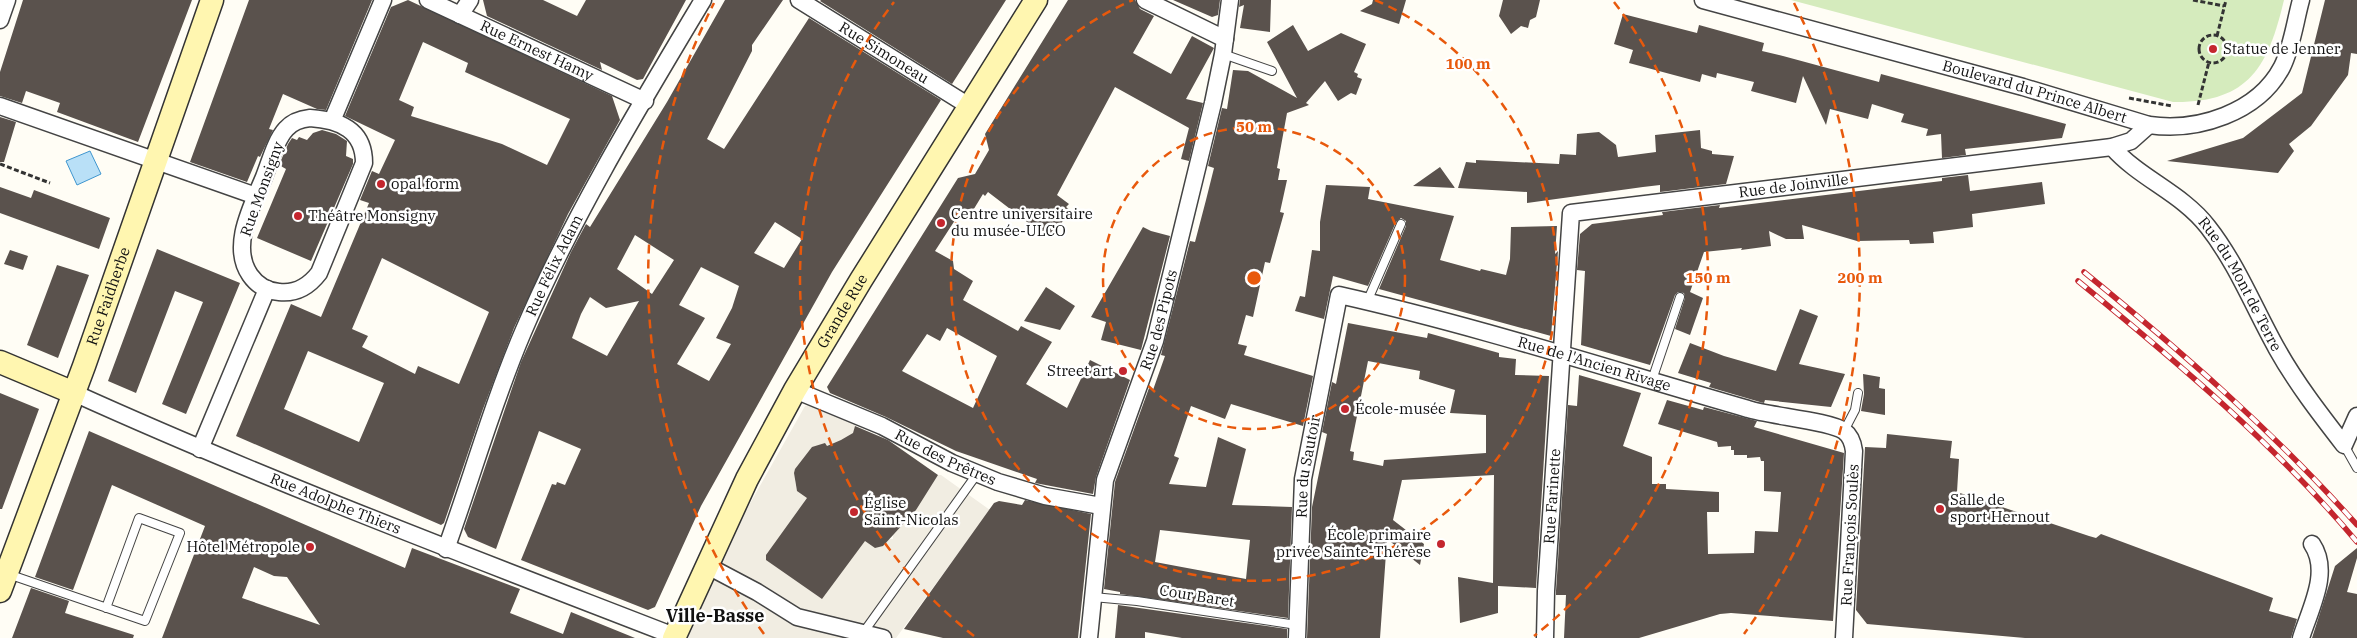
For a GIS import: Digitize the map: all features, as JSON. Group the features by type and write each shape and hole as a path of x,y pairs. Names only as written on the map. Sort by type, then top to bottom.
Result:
{"main road":[{"name":"Rue Faidherbe","path":"3,582 74,393 212,0"},
{"name":"Grande Rue","path":"674,637 747,478 795,390 1036,0"},
{"name":"Rue Adolphe Thiers","path":"0,362 74,393"}],"street":[{"path":"0,20 7,0"},
{"path":"332,121 383,0"},
{"name":"Rue Ernest Hamy","path":"428,0 645,102"},
{"path":"460,14 470,0"},
{"name":"Rue Félix Adam","path":"446,549 524,330 548,278 603,173 703,0"},
{"name":"Rue Simoneau","path":"799,0 970,106"},
{"path":"1145,0 1224,47"},
{"name":"Rue des Pipots","path":"1089,638 1101,506 1108,470 1155,341 1200,163 1224,47 1230,0"},
{"name":"Boulevard du Prince Albert","path":"1703,0 2022,87 2149,125 2179,127 2206,122 2230,113 2261,93 2276,77 2286,58 2301,0"},
{"path":"0,106 256,196"},
{"name":"Rue Monsigny","path":"319,118 332,121 350,130 361,141 364,156 362,172 319,274 312,282 301,289 289,292 267,289 252,278 244,262 242,252 244,233 256,196 286,128 303,119 319,118"},
{"name":"Rue de Joinville","path":"1562,354 1571,213 2112,147 2131,141 2149,125"},
{"name":"Rue du Mont de Terre","path":"2112,147 2139,172 2186,203 2208,227 2235,268 2294,378 2344,445"},
{"path":"200,449 267,289"},
{"name":"Rue de l'Ancien Rivage","path":"1339,296 1562,354 1762,413 1832,426 1846,432"},
{"name":"Rue du Sautoir","path":"1297,632 1303,479 1339,296"},
{"name":"Rue Farinette","path":"1545,638 1546,591 1562,354"},
{"name":"Rue des Prêtres","path":"795,390 882,426 943,459 977,474 1032,493 1101,506"},
{"name":"Rue Adolphe Thiers","path":"74,393 200,449 446,549 674,637"},
{"path":"2344,445 2357,416"},
{"name":"Rue François Soulès","path":"1844,638 1854,450 1846,432"},
{"path":"2301,638 2321,574 2320,559 2312,544"},
{"path":"706,565 757,592 791,615 883,638"}],"lane":[{"path":"1224,47 1272,71"},
{"path":"1367,302 1401,224"},
{"path":"1652,380 1680,297"},
{"path":"1846,432 1856,410 1858,393"},
{"path":"2344,445 2357,468"},
{"path":"863,633 977,474"},
{"path":"3,582 106,608 145,621 180,533 138,518 106,608"},
{"name":"Cour Baret","path":"1093,597 1137,601 1297,632"}],"path":[{"path":"2193,0 2224,6"},
{"path":"2217,36 2226,0"},
{"path":"2209,34 2223,37 2228,46 2225,59 2215,64 2209,62 2203,61 2198,52 2201,40 2209,34"},
{"path":"2190,106 2198,105 2209,62"},
{"path":"2125,97 2182,108"},
{"path":"0,164 50,183"}],"green space":[{"path":"1791,0 2284,0 2271,44 2262,62 2251,76 2237,88 2220,96 2199,101 2173,102"}],"shaded area":[{"path":"814,404 856,422 852,439 818,450 813,447 795,470 799,476 795,481 797,490 808,498 804,501 775,546 767,553 766,558 819,597 826,594 832,586 832,582 864,540 893,539 893,535 907,516 916,511 915,509 938,475 941,475 990,510 896,638 684,638 721,555 805,406"}],"water":[{"path":"90,151 101,174 77,185 66,161"}],"building":[{"path":"23,0 192,0 138,142 57,112 60,103 26,91 22,103 0,96 0,72"},
{"path":"249,0 372,0 326,110 317,109 283,94 269,129 273,130 260,157 258,156 247,182 190,162"},
{"path":"408,0 612,96 620,120 568,214 514,328 483,409 444,523 441,525 236,436 291,304 321,317 369,203 360,200 372,171 379,174 395,140 345,116 391,7","holes":["423,42 468,63 465,72 570,119 547,165 502,144 411,116 414,107 399,100","382,258 489,312 459,384 418,366 415,374 362,347 368,336 352,329","308,351 384,383 359,442 284,409"]},
{"path":"483,0 543,0 577,16 586,0 686,0 643,79 637,80 600,62 602,70 487,16"},
{"path":"725,0 783,0 752,45 752,51 707,139 724,149 809,18 941,100 832,272 701,506 655,607 648,610 521,560 552,484 556,485 557,482 565,485 581,449 539,431 496,549 468,537 464,529 521,362 571,252 586,224 590,227 667,102","holes":["775,222 802,239 784,268 754,253","635,235 674,260 652,294 617,269","701,267 739,286 732,308 716,338 731,344 709,381 677,364 705,318 679,305","590,297 606,308 639,301 607,356 572,338"]},
{"path":"821,0 1006,0 952,84"},
{"path":"1068,0 1135,0 1140,9 1154,16 1133,53 1171,74 1192,36 1214,48 1186,99 1203,103 1189,161 1181,159 1189,128 1115,87 1057,195 1069,204 1066,207 1071,211 1051,236 1046,232 1044,235 988,192 985,196 983,194 972,212 968,209 963,216 959,214 935,251 953,261 954,269 973,281 963,300 1018,331 1021,326 1052,342 1026,384 1067,408 1090,360 1130,380 1096,477 1093,494 1035,483 1037,479 956,451 886,417 830,393 827,387 958,178 975,174 989,150 985,134","holes":["947,328 997,356 973,408 902,371 927,334 940,341"]},
{"path":"1173,0 1220,0 1218,15 1212,17"},
{"path":"1240,0 1271,0 1270,32 1240,28 1244,5 1239,7"},
{"path":"1373,0 1406,0 1399,24 1360,11 1372,4"},
{"path":"1503,0 1540,0 1536,17 1530,20 1528,28 1521,26 1511,34 1499,16"},
{"path":"2325,0 2357,0 2357,54 2351,53 2348,75 2311,126 2289,144 2294,151 2278,173 2167,161 2243,138 2302,93"},
{"path":"1623,14 1697,33 1699,25 1764,43 1762,51 1879,82 1881,74 2066,124 2062,138 1965,149 1966,155 1942,158 1941,134 1926,136 1928,129 1901,122 1904,114 1872,104 1868,119 1830,109 1826,125 1803,76 1796,103 1751,91 1754,82 1717,73 1716,78 1702,74 1700,82 1629,63 1633,50 1614,44"},
{"path":"1293,25 1308,51 1341,33 1366,44 1354,72 1358,74 1357,77 1362,79 1356,95 1351,93 1338,101 1325,81 1306,103 1309,105 1287,113 1277,168 1280,169 1278,180 1287,180 1280,212 1284,213 1270,263 1265,262 1253,317 1246,315 1238,344 1247,346 1244,355 1313,376 1303,426 1231,404 1225,419 1191,406 1174,456 1179,458 1169,484 1206,487 1218,437 1246,449 1232,505 1292,507 1288,618 1120,594 1120,592 1104,589 1115,482 1149,388 1153,390 1165,356 1161,355 1190,241 1195,242 1214,168 1208,166 1222,108 1227,109 1233,70 1248,71 1297,98 1267,42","holes":["1160,530 1250,540 1246,579 1155,562"]},
{"path":"0,117 16,122 4,162 0,162"},
{"name":"Théâtre Monsigny","path":"322,130 336,134 347,141 346,156 353,159 353,164 311,261 257,238 286,169 279,165 288,144 292,138 297,140 299,137 307,140 313,133"},
{"path":"1700,130 1701,148 1712,151 1712,154 1734,156 1726,184 1660,192 1660,185 1527,203 1527,192 1458,188 1466,162 1476,163 1476,160 1559,164 1560,154 1576,155 1577,134 1599,132 1616,145 1618,157 1656,152 1655,135"},
{"path":"1440,167 1455,188 1413,186"},
{"path":"1968,175 1970,191 2042,182 2045,204 1972,214 1973,227 1933,232 1934,243 1910,244 1909,240 1857,241 1802,225 1804,239 1786,239 1769,231 1771,246 1704,252 1690,292 1703,298 1690,335 1675,329 1685,298 1684,293 1678,292 1675,295 1650,365 1581,345 1585,271 1577,270 1580,234 1592,224 1663,215 1662,212 1720,205 1719,208 1942,181 1942,178"},
{"path":"1326,185 1370,187 1368,199 1454,216 1440,260 1480,271 1481,269 1506,275 1510,259 1511,227 1557,226 1555,254 1558,251 1551,336 1379,289 1406,226 1406,221 1401,218 1396,222 1368,286 1333,276 1324,319 1295,311 1300,296 1305,297 1312,250 1320,251 1320,222"},
{"path":"0,187 31,198 34,190 110,218 99,249 0,213"},
{"path":"1143,227 1170,236 1141,350 1101,340 1106,322 1091,317"},
{"path":"157,249 240,283 186,414 162,404 203,302 175,291 136,393 108,381"},
{"path":"10,250 28,256 23,270 4,264"},
{"path":"57,265 89,275 58,358 27,345"},
{"path":"1046,287 1075,306 1060,330 1024,321"},
{"path":"1800,309 1818,316 1799,364 1845,374 1831,407 1765,400 1764,403 1709,387 1711,383 1678,373 1690,343 1724,356 1776,371"},
{"path":"1348,323 1427,338 1428,333 1499,353 1499,357 1516,359 1515,375 1549,376 1536,588 1498,586 1498,613 1460,623 1458,577 1493,583 1494,475 1402,480 1393,520 1424,544 1420,565 1387,539 1380,638 1307,638 1312,507 1327,434 1322,432 1332,382 1336,384","holes":["1368,361 1420,371 1419,379 1455,390 1450,413 1486,415 1486,453 1384,460 1383,466 1353,460 1354,452 1350,451"]},
{"path":"1863,374 1880,377 1879,388 1885,389 1885,415 1861,411 1864,394"},
{"path":"1579,375 1641,393 1623,446 1652,457 1652,484 1666,484 1666,489 1719,492 1719,512 1707,512 1708,554 1754,553 1755,531 1778,532 1781,492 1764,491 1764,461 1761,461 1760,457 1747,458 1747,455 1734,455 1734,450 1731,450 1731,446 1718,447 1717,442 1658,424 1667,400 1703,410 1704,407 1757,421 1754,427 1844,453 1833,621 1731,613 1720,614 1639,638 1564,638 1566,595 1556,595 1556,591 1568,405 1577,406"},
{"path":"0,393 39,409 2,509 0,509"},
{"name":"Église Saint-Nicolas","path":"855,426 888,440 938,475 916,510 883,546 875,548 865,541 822,599 766,560 766,555 807,498 797,491 795,469 812,447 825,443 827,446 841,440 853,433"},
{"path":"89,431 405,568 412,548 520,589 510,613 563,634 571,612 635,638 162,638 205,526 112,485 73,590 35,577","holes":["254,567 274,576 287,577 320,625 242,598"]},
{"path":"1887,434 1952,441 1950,458 1959,459 1957,492 2089,536 2096,538 2101,534 2273,598 2269,611 2297,619 2291,638 2025,638 1867,624 1856,610 1865,447 1886,448"},
{"path":"1025,500 1091,514 1078,638 943,638 904,629 994,503 999,501 1022,505"},
{"path":"2357,548 2357,558 2347,592 2357,594 2357,638 2312,638 2335,566"},
{"path":"31,588 69,601 65,613 134,635 133,638 12,638"},
{"path":"1118,605 1287,629 1287,638 1182,638 1145,632 1145,638 1115,638"}],"railway":[{"path":"2084,272 2226,393 2293,457 2357,525"},
{"path":"2078,281 2224,405 2293,471 2357,542"}],"place":[{"name":"Statue de Jenner","path":"2213,49"},
{"name":"opal form","path":"381,184"},
{"name":"Théâtre Monsigny","path":"298,216"},
{"name":"Centre universitaire du musée-ULCO","path":"941,223"},
{"name":"Street art","path":"1123,371"},
{"name":"École-musée","path":"1345,409"},
{"name":"Salle de sport Hernout","path":"1940,509"},
{"name":"Église Saint-Nicolas","path":"854,512"},
{"name":"École primaire privée Sainte-Thérèse","path":"1441,544"},
{"name":"Hôtel Métropole","path":"310,547"}],"district":[{"name":"Ville-Basse","path":"715,616"}]}
